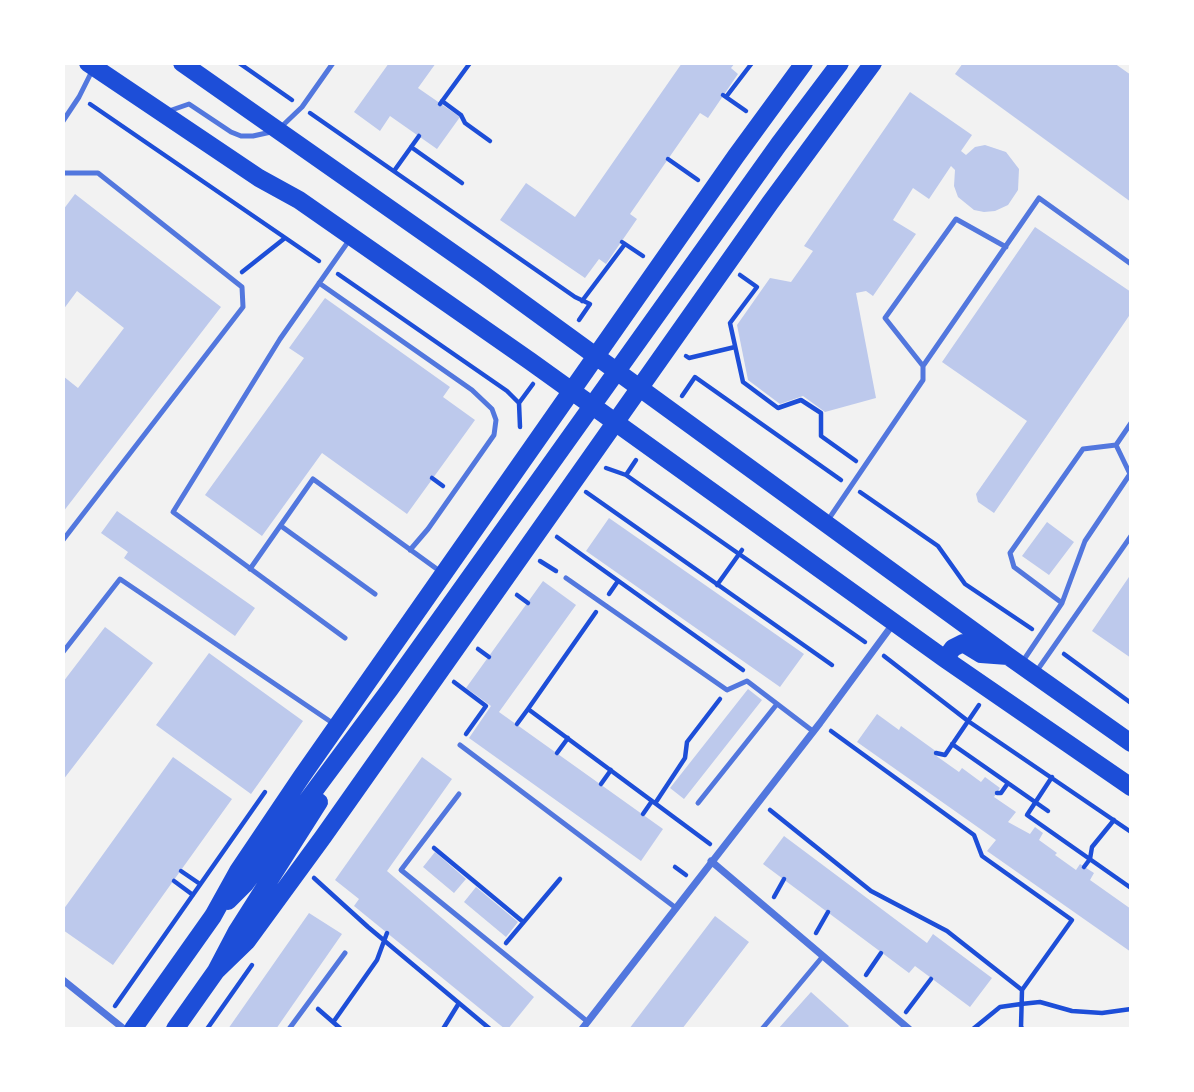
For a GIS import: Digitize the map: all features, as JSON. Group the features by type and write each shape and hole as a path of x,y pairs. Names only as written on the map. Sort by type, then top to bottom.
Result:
{"main road":[{"path":"182,63 596,355 1131,743"},
{"path":"132,1029 213,916 238,871 337,726 804,63"},
{"path":"213,916 245,884 390,689 779,144 840,63"},
{"path":"216,971 247,940 315,848 640,387 873,63"},
{"path":"93,64 259,178 299,200 945,659 1131,787"},
{"path":"663,261 667,280 690,296 708,292"},
{"path":"511,477 527,481 556,507"},
{"path":"945,659 953,648 963,643 981,654 1021,665"},
{"path":"175,1029 216,971 237,930 390,689"}],"street":[{"path":"585,1026 719,850 814,732 894,622"},
{"path":"711,861 909,1029"},
{"path":"63,980 124,1029"}],"lane":[{"path":"163,113 189,104 230,132 241,136 278,130 302,107 333,63"},
{"path":"63,121 79,97 93,64"},
{"path":"63,173 98,173 242,287 243,307 63,541"},
{"path":"826,523 923,380 923,366 1039,198 1131,264"},
{"path":"923,366 885,318 956,219 1006,247"},
{"path":"345,638 173,512 280,339 351,238"},
{"path":"319,283 472,390 492,409 496,420 494,435 428,529 410,550"},
{"path":"1062,603 1014,567 1010,553 1083,449 1116,445 1131,423"},
{"path":"1021,665 1062,603 1085,541 1130,474 1116,445"},
{"path":"250,569 313,479 444,574"},
{"path":"281,526 375,594"},
{"path":"1021,665 1055,647 1131,536"},
{"path":"566,578 727,690 747,681 814,732"},
{"path":"63,652 120,579 337,726"},
{"path":"698,803 777,704"},
{"path":"460,745 676,908"},
{"path":"459,794 401,870 500,951 585,1026"},
{"path":"289,1029 345,953"},
{"path":"762,1029 822,956"}],"path":[{"path":"239,63 573,299 590,304"},
{"path":"470,63 441,102 461,115 465,123 490,141"},
{"path":"748,112 725,96 752,63"},
{"path":"79,97 507,391 521,408"},
{"path":"394,171 419,136"},
{"path":"411,147 462,183"},
{"path":"668,159 698,180"},
{"path":"233,280 285,238"},
{"path":"582,301 624,243 643,256"},
{"path":"740,275 757,287 730,323 743,382 778,408 801,400 821,413 821,436 863,467"},
{"path":"689,358 735,347"},
{"path":"695,377 938,546 965,584 1041,637"},
{"path":"604,468 626,475"},
{"path":"432,478 447,489"},
{"path":"586,492 832,665"},
{"path":"555,536 603,572 646,597 742,668 747,681"},
{"path":"717,585 741,551"},
{"path":"539,560 566,578"},
{"path":"603,572 606,566"},
{"path":"517,724 618,581"},
{"path":"515,594 528,603"},
{"path":"1055,647 1131,703"},
{"path":"477,648 489,657"},
{"path":"453,681 486,706 465,736"},
{"path":"936,753 945,755 990,689"},
{"path":"643,814 685,758 687,742 727,690"},
{"path":"528,709 719,850"},
{"path":"820,723 974,835 982,856 1072,920 1022,990 1023,1029"},
{"path":"557,753 568,738"},
{"path":"952,744 1048,811"},
{"path":"601,784 611,770"},
{"path":"1052,777 1027,815 1040,828 1131,888"},
{"path":"997,793 1001,793 1008,783"},
{"path":"758,801 872,891 947,931 1022,990"},
{"path":"1084,867 1090,859 1092,846 1114,820"},
{"path":"424,840 523,921"},
{"path":"181,871 200,884"},
{"path":"314,878 490,1029"},
{"path":"500,951 560,879"},
{"path":"174,881 193,895"},
{"path":"808,944 828,912"},
{"path":"334,1021 377,960 387,933"},
{"path":"859,986 881,953"},
{"path":"433,982 439,975"},
{"path":"899,1021 931,979"},
{"path":"310,1001 341,1029"},
{"path":"974,1029 1000,1007 1021,1004 1040,1002 1072,1011 1102,1013 1131,1009"},
{"path":"443,1029 459,1003"},
{"path":"475,1017 481,1010"}],"building":[{"path":"389,63 436,63 418,88 460,117 437,149 390,116 380,131 354,112"},
{"path":"682,63 735,63 731,68 738,74 708,118 700,113 630,214 637,219 606,264 599,259 585,278 500,220 526,183 575,217"},
{"path":"963,63 1114,63 1131,75 1131,202 955,74"},
{"path":"910,92 972,135 961,151 966,155 975,147 985,145 1006,152 1019,169 1018,190 1008,205 995,211 974,210 958,197 954,186 955,170 951,166 929,199 913,188 893,220 916,234 873,296 866,291 856,293 876,398 825,412 803,396 780,404 748,380 737,325 770,278 791,282 813,251 804,246"},
{"path":"75,194 221,307 63,512 63,376 78,388 124,328 77,291 63,310 63,210"},
{"path":"1035,227 1131,292 1131,313 994,513 978,502 976,494 1027,421 942,362"},
{"path":"325,298 450,387 443,397 475,420 407,514 322,453 262,536 205,495 304,358 289,348"},
{"path":"117,511 255,608 235,636 124,558 128,552 101,533"},
{"path":"609,518 804,654 780,687 586,551"},
{"path":"1047,522 1074,542 1049,575 1022,556"},
{"path":"1131,574 1131,658 1092,631"},
{"path":"543,581 576,605 499,712 663,829 641,861 469,738 491,706 466,688"},
{"path":"105,627 153,663 63,780 63,682"},
{"path":"209,653 303,721 251,794 156,725"},
{"path":"748,689 762,700 684,799 670,788"},
{"path":"877,714 899,730 901,726 959,772 962,768 981,782 985,777 1000,788 994,797 1016,812 1008,822 1030,834 1035,827 1043,833 1039,840 1057,853 1055,855 1076,870 1080,864 1094,873 1090,880 1131,909 1131,952 987,851 996,840 857,742"},
{"path":"173,757 232,799 113,965 63,930 63,910"},
{"path":"422,757 452,779 387,871 534,997 508,1029 354,906 359,899 335,880"},
{"path":"784,836 927,943 933,934 992,978 970,1007 915,966 909,973 763,864"},
{"path":"435,852 466,879 454,893 423,867"},
{"path":"476,887 518,922 506,937 464,902"},
{"path":"309,913 342,934 276,1029 228,1029"},
{"path":"715,916 749,942 682,1029 629,1029"},
{"path":"811,992 849,1026 846,1029 778,1029"}]}
